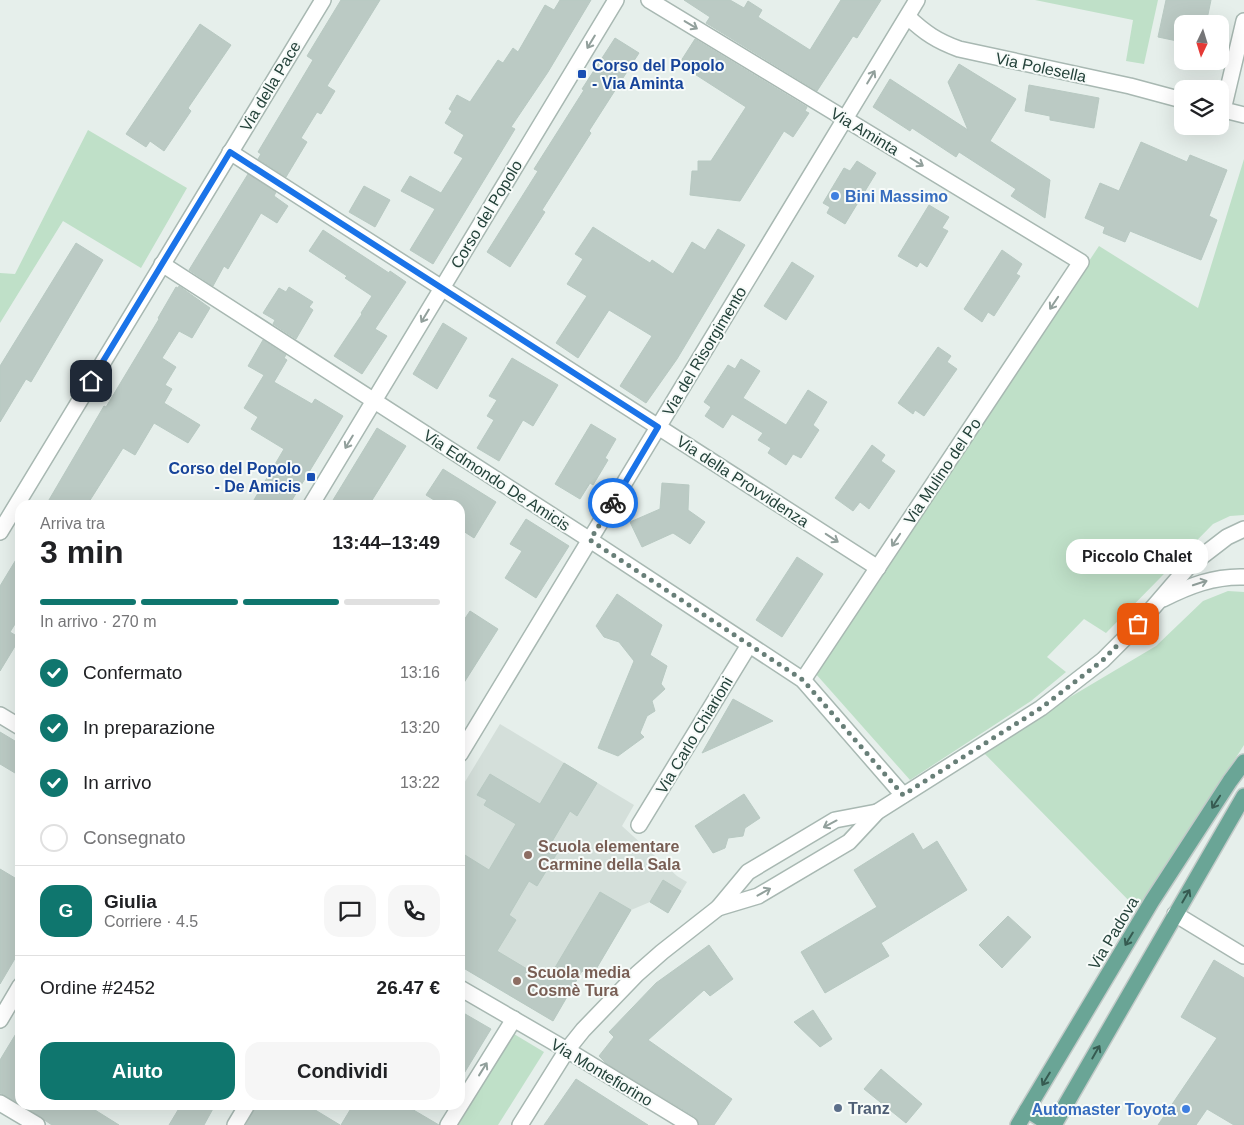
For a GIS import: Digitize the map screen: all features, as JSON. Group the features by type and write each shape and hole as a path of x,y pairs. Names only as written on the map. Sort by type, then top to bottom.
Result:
{"main road":[{"name":"Via Padova","path":"1018,1125 1152,901 1244,762"},
{"path":"1027,1110 1053,1125 1244,796"},
{"path":"1152,901 1175,914"}],"street":[{"name":"Via della Pace","path":"19,500 323,0"},
{"name":"Corso del Popolo","path":"314,500 616,0"},
{"name":"Via Aminta","path":"650,0 1081,262"},
{"name":"Via del Risorgimento","path":"465,746 917,0"},
{"name":"Via Polesella","path":"908,17 926,33 959,50 1130,86 1174,98"},
{"path":"1229,82 1244,21"},
{"path":"1229,111 1244,114"},
{"name":"Via della Provvidenza","path":"230,152 878,568"},
{"name":"Via Mulino del Po","path":"803,680 1081,262"},
{"name":"Via Edmondo De Amicis","path":"162,264 803,680 903,795"},
{"name":"Via della Pace","path":"0,532 15,507"},
{"path":"718,908 758,896 849,842 877,812 1041,708 1083,676 1114,648 1159,601 1188,567 1227,537 1244,530"},
{"path":"1213,549 1244,537"},
{"path":"1159,601 1204,582 1244,577"},
{"name":"Via Carlo Chiarioni","path":"639,825 749,645"},
{"path":"0,715 15,724"},
{"path":"520,1125 567,1050 610,1000 662,952 718,908 748,872 835,820 877,812"},
{"path":"1175,914 1244,956"},
{"name":"Via Montefiorino","path":"465,991 690,1125"},
{"path":"0,1020 15,994"},
{"path":"465,1098 514,1019"},
{"path":"0,1103 37,1125"},
{"path":"235,1125 244,1110"},
{"path":"448,1125 457,1110"}],"shaded area":[{"path":"500,724 634,805 622,826 677,876 687,882 668,913 650,902 631,910 592,976 567,962 553,984 569,993 553,1021 470,972 475,962 465,957 465,782"}],"green space":[{"path":"1035,0 1158,0 1144,64 1126,61 1133,20"},
{"path":"88,130 187,188 141,268 63,221 0,323 0,273 15,274"},
{"path":"1244,159 1244,515 1230,516 1213,524 1106,633 1084,619 1047,657 1066,672 1031,701 910,780 815,673 1099,246 1198,308"},
{"path":"1228,591 1244,592 1244,745 1139,911 981,750 1156,646 1203,601"},
{"path":"514,1034 544,1052 498,1125 458,1125"}],"building":[{"path":"341,0 380,0 327,86 335,91 321,114 317,112 301,138 307,142 286,177 258,159 261,154 258,152 313,60 307,56"},
{"path":"560,0 591,0 548,72 511,127 515,129 433,264 410,250 435,209 401,191 410,176 441,193 463,158 454,153 464,135 445,123 452,111 449,109 457,95 470,102 498,60 503,63 513,48 518,52 545,5 554,10"},
{"path":"684,0 730,0 744,8 748,1 762,10 758,17 810,50 841,0 881,0 857,38 853,36 817,91 706,23 710,17"},
{"path":"1166,0 1211,0 1208,15 1174,15 1174,40 1158,37"},
{"path":"200,24 231,45 188,108 191,111 164,151 150,141 146,147 126,134"},
{"path":"615,38 639,53 589,131 591,133 542,210 545,212 510,267 487,252 538,171 534,169"},
{"path":"695,39 807,107 805,111 809,113 793,137 784,131 740,201 690,195 692,171 698,171 698,161 711,161 746,107 679,64"},
{"path":"959,64 1016,99 990,141 1050,180 1045,218 1011,196 1016,189 959,152 956,157 912,128 910,131 873,107 890,79 968,130 948,82"},
{"path":"1029,85 1099,98 1094,128 1050,120 1050,116 1025,111"},
{"path":"1141,142 1187,162 1190,155 1227,170 1209,216 1217,220 1201,260 1130,231 1125,242 1103,233 1105,227 1085,218 1100,183 1119,191"},
{"path":"857,161 876,173 845,224 827,213 830,207 823,203 844,168 850,171"},
{"path":"248,174 276,192 274,196 288,206 277,223 261,213 228,269 224,266 213,286 189,270"},
{"path":"364,186 390,200 375,227 349,212"},
{"path":"929,205 949,217 942,228 948,231 927,267 920,262 917,267 898,256"},
{"path":"593,227 650,263 652,260 673,274 692,242 705,250 718,229 745,245 677,359 646,403 620,386 652,336 609,310 578,358 556,343 587,296 567,284 583,259 575,254"},
{"path":"323,230 406,282 375,329 387,336 362,374 334,356 372,296 345,278 347,276 309,251"},
{"path":"76,243 103,260 31,382 26,379 0,422 0,366"},
{"path":"1002,250 1022,264 1016,274 1020,276 994,316 988,312 982,322 964,309"},
{"path":"792,262 814,276 786,320 764,306"},
{"path":"179,286 210,308 192,338 179,331 162,358 176,367 165,385 172,389 164,403 200,425 188,443 154,423 135,455 123,448 90,500 49,500 104,406 106,407 159,319 176,287 178,288"},
{"path":"289,287 313,302 309,307 313,310 296,339 273,324 275,320 263,313 279,288 286,292"},
{"path":"443,323 467,338 437,389 413,374"},
{"path":"263,340 286,355 284,358 287,360 274,382 312,404 315,399 343,416 292,500 254,500 284,449 251,429 258,417 244,408 264,375 248,366"},
{"path":"938,347 951,356 947,362 957,369 924,416 915,410 913,414 898,403"},
{"path":"512,358 558,385 533,426 523,420 499,461 477,448 494,420 487,416 497,400 489,396"},
{"path":"741,359 760,371 743,398 786,425 808,390 827,402 813,425 819,430 801,458 793,454 786,465 768,453 771,448 758,440 763,433 732,414 723,428 705,416 711,407 704,402 728,365 735,369"},
{"path":"591,424 616,439 605,458 608,460 593,485 590,483 580,499 555,484"},
{"path":"377,428 406,446 372,500 333,500"},
{"path":"872,445 885,455 881,461 895,471 869,509 860,502 853,511 835,498"},
{"path":"443,469 496,502 474,538 465,532 465,500 434,500 426,495"},
{"path":"662,483 689,485 688,510 705,522 690,544 673,533 642,547 630,522 660,509"},
{"path":"526,519 569,546 536,598 505,578 522,551 510,544"},
{"path":"797,557 823,574 782,637 756,620"},
{"path":"15,561 15,624 10,632 15,635 15,646 0,671 0,586"},
{"path":"617,594 662,625 650,655 667,666 661,684 665,689 652,701 655,711 647,716 640,733 644,737 618,756 598,748 634,661 619,642 604,637 596,626"},
{"path":"470,611 498,629 465,681 465,618"},
{"path":"733,699 773,721 702,753"},
{"path":"0,732 15,741 15,773 0,764"},
{"path":"564,763 597,783 577,816 570,811 550,845 559,850 537,886 529,881 509,915 516,920 497,951 547,981 600,892 631,910 592,976 582,971 553,1021 465,969 465,855 489,870 516,824 484,805 487,800 477,795 490,774 540,804"},
{"path":"744,794 760,818 745,828 743,836 728,838 725,848 713,853 695,826"},
{"path":"913,833 923,850 937,841 967,890 881,943 889,956 825,993 801,952 877,907 854,870"},
{"path":"0,869 15,878 15,958 0,984"},
{"path":"663,880 681,891 668,913 650,902"},
{"path":"1008,916 1031,937 1002,968 979,945"},
{"path":"709,945 733,979 710,996 704,990 648,1040 732,1099 714,1125 699,1125 695,1117 607,1064 599,1056 614,1037 609,1032 656,983"},
{"path":"1214,960 1244,978 1244,1125 1234,1125 1207,1109 1196,1125 1158,1125 1217,1038 1181,1017"},
{"path":"813,1010 832,1039 820,1047 794,1022"},
{"path":"465,1014 491,1029 465,1072"},
{"path":"15,1035 15,1101 0,1093 0,1060"},
{"path":"881,1069 922,1104 906,1123 864,1089"},
{"path":"576,1079 648,1125 544,1125"},
{"path":"30,1110 95,1110 119,1125 52,1125"},
{"path":"178,1110 212,1110 204,1125 169,1125"},
{"path":"254,1110 315,1110 340,1125 246,1125"},
{"path":"350,1110 414,1110 439,1125 341,1125"}],"way so far":[{"path":"613,503 590,540 803,680 903,795 1041,708 1103,660 1138,624"}],"place":[{"name":"Corso del Popolo - Via Aminta","path":"582,74"},
{"name":"Bini Massimo","path":"835,196"},
{"name":"Corso del Popolo - De Amicis","path":"311,477"},
{"name":"Piccolo Chalet","path":"1138,624"},
{"name":"Scuola elementare Carmine della Sala","path":"528,855"},
{"name":"Scuola media Cosmè Tura","path":"517,981"},
{"name":"Tranz","path":"838,1108"},
{"name":"Automaster Toyota","path":"1186,1109"}],"route":[{"path":"91,381 230,152 658,427 613,503"}]}
